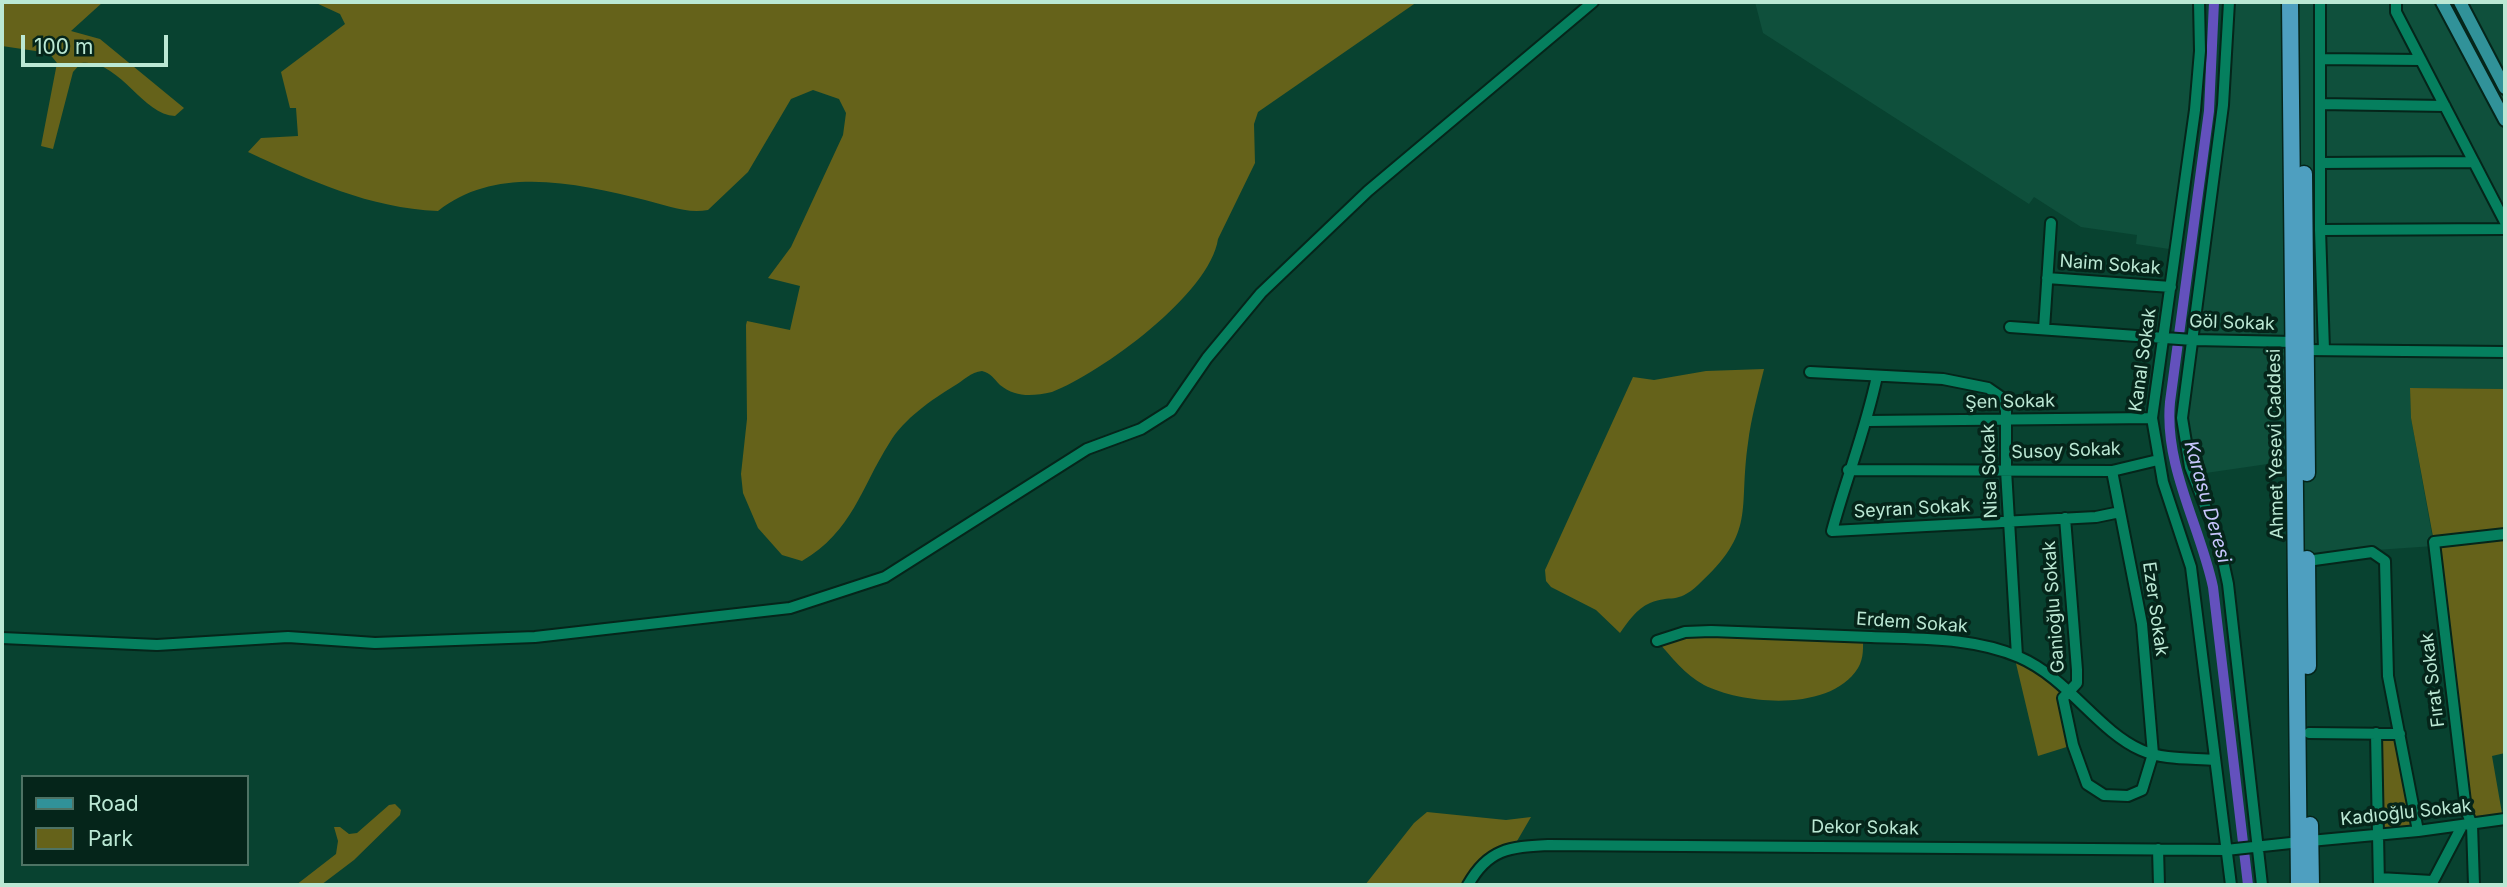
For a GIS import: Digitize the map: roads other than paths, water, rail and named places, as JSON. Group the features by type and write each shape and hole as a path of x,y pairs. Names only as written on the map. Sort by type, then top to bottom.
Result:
{"highway":[{"name":"Ahmet Yesevi Caddesi","path":"2290,2 2307,561 2309,733 2305,841 2299,885"},
{"name":"Ahmet Yesevi Caddesi","path":"2301,2 2300,346 2305,841 2311,885"}],"main road":[{"path":"2442,2 2505,120"},
{"path":"2460,2 2505,88"}],"street":[{"path":"2,638 157,645 288,637 389,643 535,637 790,608 885,577 1087,449 1141,429 1171,410 1207,358 1261,293 1368,191 1593,2"},
{"name":"Kanal Sokak","path":"2199,2 2200,51 2195,110 2152,418 2158,460 2191,567 2231,885"},
{"path":"2229,2 2223,105 2183,404 2182,433 2192,475 2219,542 2228,584 2262,885"},
{"path":"2320,2 2320,230 2325,351"},
{"path":"2396,2 2396,12 2505,222"},
{"path":"2320,59 2421,61"},
{"path":"2320,104 2445,106"},
{"path":"2320,163 2474,162"},
{"path":"2044,329 2050,223"},
{"path":"2320,230 2505,229"},
{"name":"Naim Sokak","path":"2047,278 2171,286"},
{"name":"Göl Sokak","path":"2010,327 2300,346 2325,351 2505,352"},
{"name":"Nisa Sokak","path":"1810,372 1943,379 1988,388 2001,397 2006,419 2006,470 2017,656"},
{"path":"1848,470 1868,421 1877,376"},
{"name":"Şen Sokak","path":"1868,421 2152,418"},
{"name":"Susoy Sokak","path":"1848,470 2112,471 2158,460"},
{"name":"Seyran Sokak","path":"1848,470 1832,531 2065,518 2120,512"},
{"name":"Ezer Sokak","path":"2112,471 2137,587 2153,754"},
{"name":"Ganioğlu Sokak","path":"2065,518 2077,683 2063,698 2083,778 2097,793 2128,796 2141,790 2153,754"},
{"name":"Fırat Sokak","path":"2474,885 2434,542 2505,534"},
{"path":"2307,561 2372,552 2385,561 2388,676 2418,831"},
{"name":"Erdem Sokak","path":"1657,641 1677,634 1702,631 1922,639 1975,644 2017,656 2071,690 2130,744 2153,754 2215,760"},
{"path":"2309,733 2400,734"},
{"path":"2376,733 2379,882 2431,883 2467,826"},
{"name":"Kadıoğlu Sokak","path":"2259,846 2467,826 2505,819"},
{"name":"Dekor Sokak","path":"1468,885 1478,867 1505,850 1548,845 1717,844 2225,850 2259,846"},
{"path":"2158,849 2159,885"}],"waterway":[{"name":"Karasu Deresi","path":"2214,2 2209,111 2170,402 2170,426 2172,449 2184,496 2213,587 2248,885"}]}
